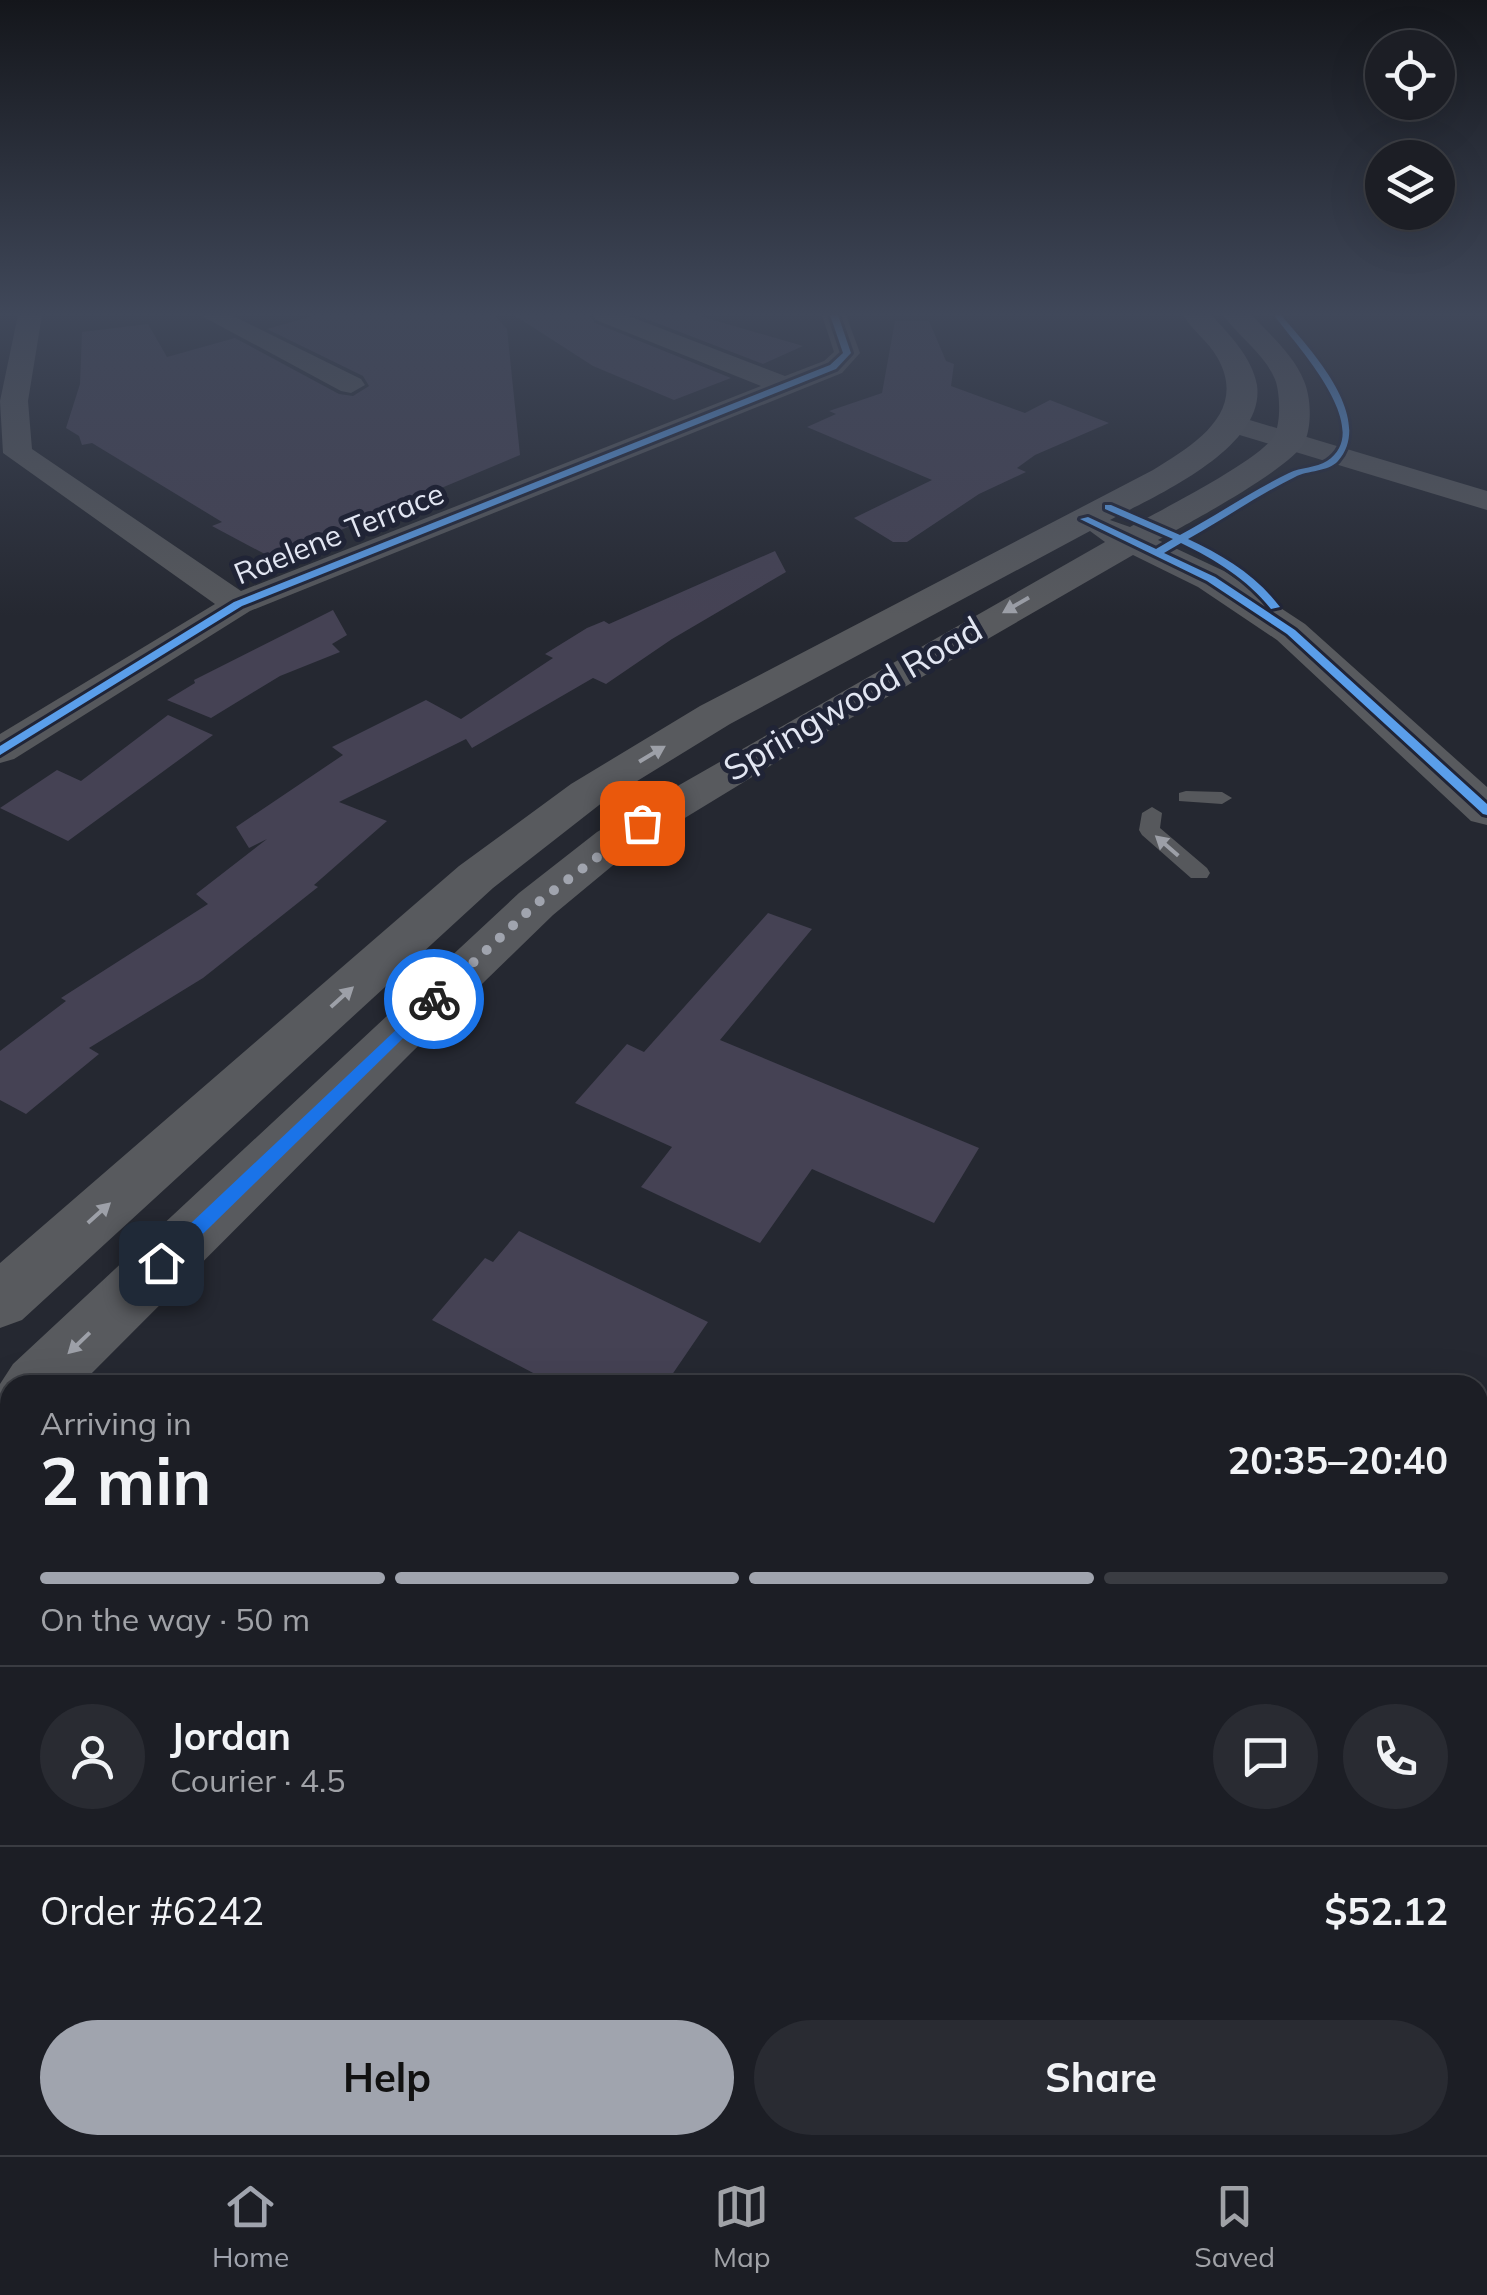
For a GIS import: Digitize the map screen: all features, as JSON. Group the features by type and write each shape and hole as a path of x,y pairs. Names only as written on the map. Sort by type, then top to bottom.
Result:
{"main road":[{"name":"Springwood Road","path":"47,1375 392,1038 571,874 671,804 1065,576 1119,524 1215,445 1236,416"},
{"path":"1292,416 1292,429"},
{"name":"Springwood Road","path":"0,1301 476,877 586,793 715,715 1119,524 1262,464 1292,429"},
{"path":"1119,524 1291,632 1484,805"},
{"path":"1119,524 1240,575 1270,600 1291,632"},
{"path":"1065,576 1121,571 1212,580"}],"street":[{"path":"10,416 18,453 238,604"},
{"name":"Raelene Terrace","path":"0,751 238,604 710,416"},
{"path":"1247,416 1487,477"},
{"path":"1292,429 1487,501"}],"lane":[{"path":"1186,798 1222,798"},
{"path":"1152,813 1150,830 1199,873"}],"building":[{"path":"70,416 516,416 520,455 329,535 337,538 276,560 212,526 222,522 92,443 82,445 79,436 66,428"},
{"path":"833,416 1090,416 1109,423 1035,455 1017,468 1026,472 979,494 907,542 893,542 854,518 932,480 807,427"},
{"path":"775,551 786,572 672,639 606,684 593,678 472,748 466,739 339,802 387,821 314,885 318,887 203,978 89,1048 99,1054 26,1114 0,1100 0,1051 66,1001 61,998 208,904 196,894 267,839 249,848 236,827 343,755 332,747 426,700 461,719 553,658 545,654 587,628 604,621 609,624"},
{"path":"333,610 347,635 332,644 340,652 280,676 211,718 167,700 195,683 194,680"},
{"path":"168,715 213,735 68,841 0,808 57,770 81,781"},
{"path":"768,913 812,929 720,1040 979,1148 934,1223 812,1169 760,1243 641,1187 672,1147 575,1103 627,1044 644,1052"},
{"path":"519,1231 708,1322 672,1375 537,1375 432,1320 485,1258 493,1262"}],"cycle path":[{"path":"0,751 238,604 711,416"},
{"path":"1158,552 1292,475 1330,463 1344,444 1343,416"},
{"path":"1108,507 1222,561 1261,590 1275,607"},
{"path":"1085,519 1211,579 1291,632 1487,811"}],"way so far":[{"path":"434,999 571,874 642,823"}],"route":[{"path":"161,1263 434,999"}]}
